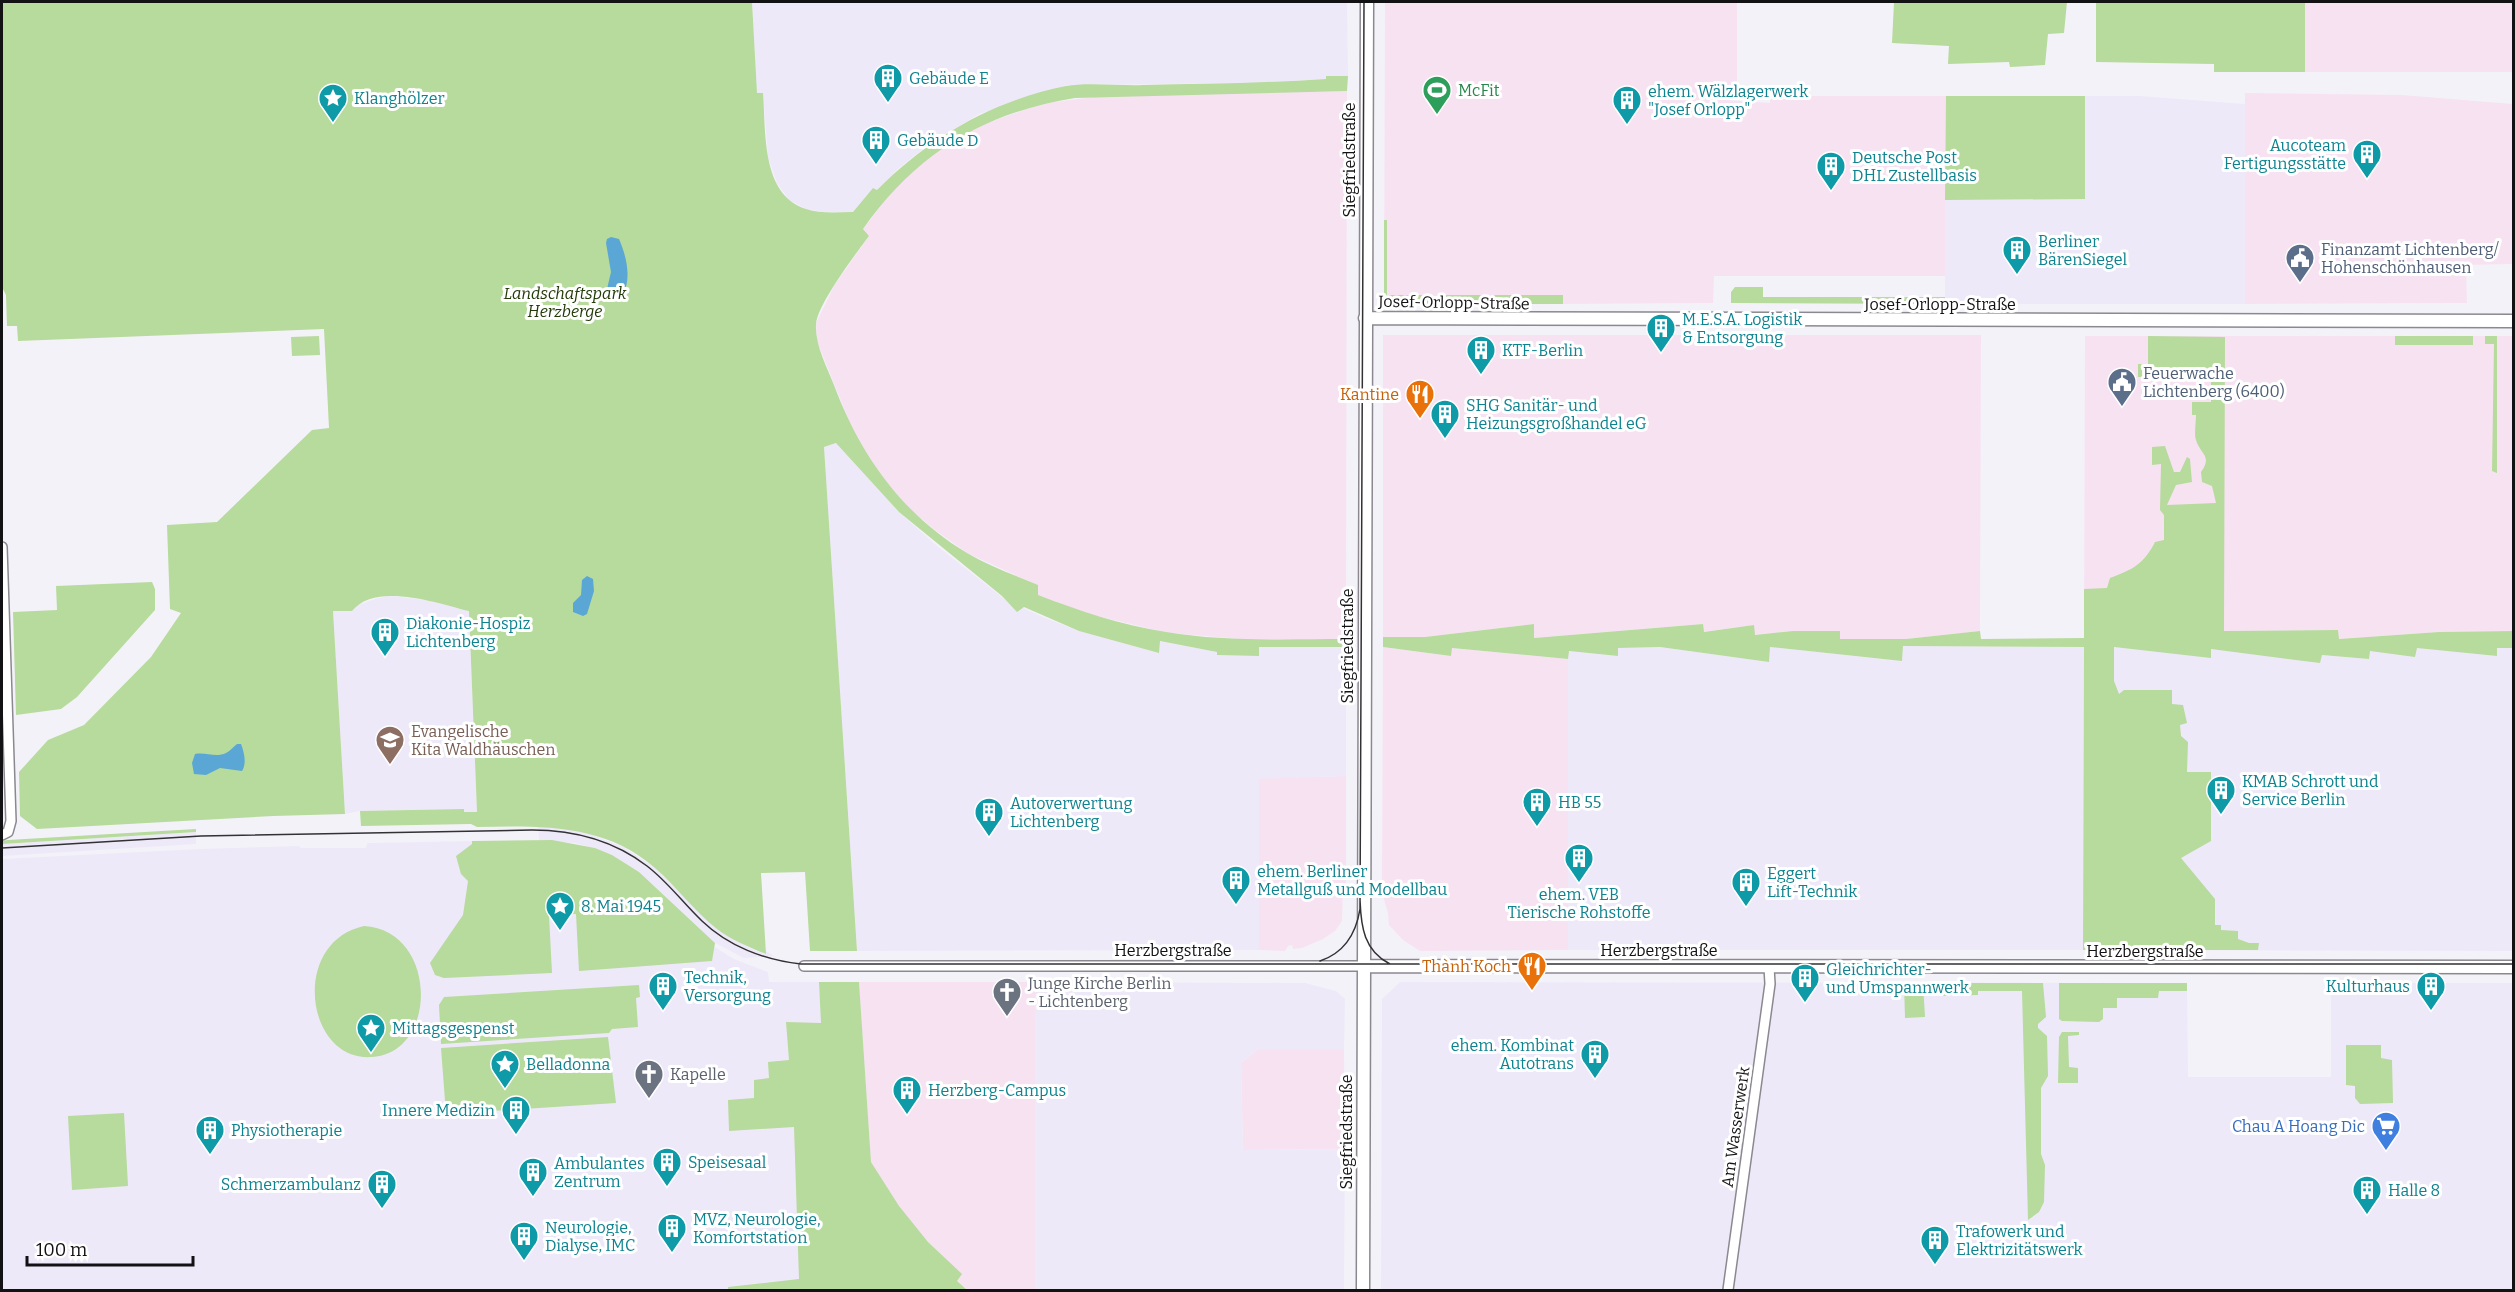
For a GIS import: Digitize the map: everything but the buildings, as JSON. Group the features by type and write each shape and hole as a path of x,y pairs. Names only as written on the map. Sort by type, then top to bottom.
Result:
{"street":[{"name":"Siegfriedstraße","path":"1363,1290 1362,966 1367,2"},
{"name":"Josef-Orlopp-Straße","path":"1365,318 2514,321"},
{"path":"2,547 11,821 8,832 2,835"},
{"name":"Herzbergstraße","path":"804,966 2514,967"},
{"name":"Am Wasserwerk","path":"1728,1290 1770,984 1769,967"}],"shaded area":[{"path":"752,2 1347,2 1348,76 1257,83 1068,85 979,114 923,149 877,190 873,188 853,212 823,212 806,209 789,200 777,183 768,157 763,94 757,94"},
{"path":"1385,2 1737,2 1737,87 1712,87 1712,99 1770,103 1770,96 1946,96 1945,276 1714,276 1713,303 1384,305"},
{"path":"2305,2 2513,2 2513,72 2305,72"},
{"path":"1347,91 1346,639 1241,639 1168,633 1089,614 1037,595 1037,585 967,553 912,511 889,487 853,431 817,341 816,323 834,286 869,236 863,229 896,186 919,164 950,142 983,124 1045,103 1111,95"},
{"path":"2245,93 2402,95 2513,104 2513,264 2466,265 2467,303 2245,304"},
{"path":"2085,96 2140,96 2245,104 2245,304 1945,304 1945,200 2084,199"},
{"path":"1383,335 1981,335 1980,631 1906,639 1840,639 1839,631 1793,631 1754,635 1754,625 1703,632 1702,624 1534,638 1534,624 1425,637 1383,637"},
{"path":"2085,336 2513,336 2513,631 2439,632 2338,639 2338,630 2084,632"},
{"path":"837,443 899,512 936,545 1007,601 1043,617 1079,631 1159,653 1159,641 1217,652 1218,655 1259,656 1259,647 1346,647 1346,776 1259,779 1259,950 857,951 824,447"},
{"path":"394,596 431,601 469,611 477,812 464,812 463,809 360,811 345,814 333,611 352,611 355,606 378,598"},
{"path":"1903,646 2084,647 2083,950 1568,950 1568,651 1618,656 1618,648 1660,647 1769,662 1770,647 1902,661"},
{"path":"1383,647 1451,656 1451,648 1568,659 1568,950 1420,951 1403,940 1389,925 1382,893"},
{"path":"2114,647 2211,657 2211,649 2320,662 2321,655 2369,659 2369,651 2416,647 2497,656 2497,648 2513,648 2513,951 2112,950"},
{"path":"1346,776 1346,886 1343,888 1342,921 1335,931 1302,948 1293,949 1292,945 1288,946 1285,951 1259,950 1259,778"},
{"path":"538,826 582,831 623,847 654,867 717,929 750,948 765,954 766,951 774,956 744,958 715,943 639,872 612,855 595,848 574,843 539,840"},
{"path":"196,832 196,844 2,856 2,844"},
{"path":"472,841 472,844 708,943 734,959 768,972 769,982 819,982 839,1290 2,1290 2,859 199,849 299,846 301,848 366,848 367,843"},
{"path":"859,982 1035,982 1035,1290 967,1290 956,1280 961,1274 928,1242 898,1206 871,1162"},
{"path":"1035,982 1305,983 1336,991 1345,999 1344,1050 1257,1050 1241,1063 1243,1150 1345,1149 1344,1290 1035,1290"},
{"path":"1400,982 2187,983 2188,1077 2331,1077 2331,983 2513,983 2513,1290 1381,1290 1382,999"},
{"path":"1257,1050 1344,1050 1345,1149 1243,1150 1241,1063"}],"green space":[{"name":"Landschaftspark Herzberge","path":"2,2 752,2 757,93 763,93 766,143 773,176 791,202 812,211 824,212 853,212 873,188 877,190 897,171 941,138 988,112 1039,93 1083,84 1234,83 1348,76 1347,91 1075,98 1011,114 982,126 930,158 884,202 863,229 869,236 830,293 816,325 817,340 825,363 845,411 870,459 903,501 922,520 967,553 1038,585 1038,595 1133,626 1211,637 1346,639 1346,647 1259,647 1259,656 1217,655 1217,652 1160,641 1159,653 1079,631 1024,607 1017,612 1002,596 899,512 836,443 824,447 857,951 810,951 805,872 761,873 766,954 734,940 717,929 663,875 635,853 614,842 593,835 570,830 477,827 471,824 361,826 360,811 464,809 464,812 477,812 469,611 408,597 376,597 363,602 352,611 333,611 345,814 37,829 20,816 19,772 48,740 84,725 151,657 181,613 170,609 167,525 217,522 312,430 329,428 324,329 18,341 17,326 7,326 6,295 2,287"},
{"path":"1894,2 2067,2 2064,33 2048,34 2045,65 2010,67 2009,62 1948,64 1949,46 1892,43"},
{"path":"2096,2 2305,2 2305,72 2214,72 2214,64 2096,62"},
{"path":"1946,96 2085,96 2085,199 1945,200"},
{"path":"1384,220 1387,220 1387,295 1430,295 1430,305 1384,305"},
{"path":"1735,287 1763,287 1763,297 1945,297 1945,304 1731,303 1731,292"},
{"path":"1444,295 1563,295 1563,304 1444,304"},
{"path":"319,336 320,355 292,356 291,337"},
{"path":"2148,336 2225,337 2224,631 2338,630 2339,639 2439,632 2513,631 2513,648 2497,648 2497,656 2417,648 2415,657 2370,651 2369,659 2322,655 2320,663 2211,649 2211,658 2114,647 2114,681 2119,694 2124,690 2172,690 2172,704 2183,705 2187,723 2180,725 2181,736 2188,742 2187,772 2211,772 2211,841 2181,858 2215,899 2215,925 2221,925 2221,930 2238,931 2238,939 2249,943 2259,943 2258,950 2083,950 2084,647 1903,646 1902,661 1770,647 1769,662 1660,647 1618,648 1618,656 1569,651 1568,659 1452,648 1451,656 1383,647 1383,637 1425,637 1534,624 1534,638 1703,624 1704,632 1754,625 1755,635 1793,631 1840,631 1840,639 1906,639 1980,631 1981,639 2084,638 2084,589 2107,588 2110,578 2137,565 2155,542 2164,540 2164,515 2160,510 2161,464 2152,465 2152,447 2165,446 2174,472 2180,472 2187,457 2190,459 2192,482 2176,485 2167,505 2216,503 2212,486 2202,482 2201,472 2206,459 2195,437 2196,415 2192,415 2192,402 2211,402 2211,378 2138,377 2138,364 2148,364"},
{"path":"2395,336 2473,336 2473,345 2395,345"},
{"path":"2485,336 2497,336 2497,473 2492,471 2494,344 2485,344"},
{"path":"152,582 155,589 155,610 77,697 61,709 16,715 13,612 57,610 56,586"},
{"path":"196,829 196,832 2,844 2,841 8,840"},
{"path":"552,840 595,848 612,855 639,872 715,943 712,961 579,971 576,914 549,915 552,973 444,978 435,975 430,963 463,915 468,881 461,874 456,856 472,844 472,841"},
{"path":"364,926 388,933 406,948 417,968 421,992 418,1015 409,1035 394,1050 372,1057 349,1053 332,1041 321,1022 315,999 316,976 325,954 340,936"},
{"path":"819,982 859,982 871,1162 899,1206 928,1242 962,1274 957,1281 967,1290 728,1290 728,1287 799,1279 794,1127 729,1131 728,1100 754,1098 754,1080 769,1078 768,1062 789,1060 786,1022 821,1023"},
{"path":"1904,983 1923,983 1925,1017 1905,1018"},
{"path":"1943,983 2043,983 2046,1017 2038,1024 2038,1028 2047,1036 2048,1076 2041,1088 2041,1154 2045,1165 2044,1202 2039,1212 2028,1220 2022,991 1978,991 1978,995 1943,996"},
{"path":"2059,983 2187,983 2187,991 2159,991 2158,998 2117,998 2117,1008 2103,1008 2103,1019 2099,1022 2062,1021 2059,1019"},
{"path":"639,985 640,997 636,998 638,1027 612,1029 609,1033 441,1044 439,1005 444,997"},
{"path":"2062,1032 2079,1032 2079,1035 2068,1036 2069,1067 2078,1068 2078,1083 2058,1083 2059,1037"},
{"path":"608,1037 616,1103 446,1114 441,1048"},
{"path":"2346,1045 2381,1045 2381,1058 2392,1060 2393,1103 2360,1104 2355,1098 2355,1086 2346,1085"},
{"path":"124,1113 128,1186 72,1190 68,1116"}],"water":[{"path":"611,237 619,239 626,259 628,274 623,294 611,295 607,289 611,272 606,243"},
{"path":"587,576 593,579 594,591 587,614 583,616 573,612 573,603 581,595 582,580"},
{"path":"237,744 241,744 244,754 242,771 220,768 206,775 194,774 192,763 195,754 222,754"}],"tram line":[{"path":"1320,961 1336,953 1348,941 1360,909 1364,2"},
{"path":"2,848 201,836 532,830 563,832 593,838 634,857 662,879 712,930 735,945 760,955 801,964 2514,964"},
{"path":"1360,900 1361,920 1369,945 1381,959 1390,964"}],"place":[{"name":"Gebäude E","path":"888,104"},
{"name":"McFit","path":"1437,116"},
{"name":"Klanghölzer","path":"333,124"},
{"name":"ehem. Wälzlagerwerk \"Josef Orlopp\"","path":"1627,126"},
{"name":"Gebäude D","path":"876,166"},
{"name":"Aucoteam Fertigungsstätte","path":"2367,180"},
{"name":"Deutsche Post DHL Zustellbasis","path":"1831,192"},
{"name":"Berliner BärenSiegel","path":"2017,276"},
{"name":"Finanzamt Lichtenberg/ Hohenschönhausen","path":"2300,284"},
{"name":"M.E.S.A. Logistik & Entsorgung","path":"1661,354"},
{"name":"KTF-Berlin","path":"1481,376"},
{"name":"Feuerwache Lichtenberg (6400)","path":"2122,408"},
{"name":"Kantine","path":"1420,420"},
{"name":"SHG Sanitär- und Heizungsgroßhandel eG","path":"1445,440"},
{"name":"Diakonie-Hospiz Lichtenberg","path":"385,658"},
{"name":"Evangelische Kita Waldhäuschen","path":"390,766"},
{"name":"KMAB Schrott und Service Berlin","path":"2221,816"},
{"name":"HB 55","path":"1537,828"},
{"name":"Autoverwertung Lichtenberg","path":"989,838"},
{"name":"ehem. VEB Tierische Rohstoffe","path":"1579,884"},
{"name":"ehem. Berliner Metallguß und Modellbau","path":"1236,906"},
{"name":"Eggert Lift-Technik","path":"1746,908"},
{"name":"8. Mai 1945","path":"560,932"},
{"name":"Thành Koch","path":"1532,992"},
{"name":"Gleichrichter- und Umspannwerk","path":"1805,1004"},
{"name":"Technik, Versorgung","path":"663,1012"},
{"name":"Kulturhaus","path":"2431,1012"},
{"name":"Junge Kirche Berlin - Lichtenberg","path":"1007,1018"},
{"name":"Mittagsgespenst","path":"371,1054"},
{"name":"ehem. Kombinat Autotrans","path":"1595,1080"},
{"name":"Belladonna","path":"505,1090"},
{"name":"Kapelle","path":"649,1100"},
{"name":"Herzberg-Campus","path":"907,1116"},
{"name":"Innere Medizin","path":"516,1136"},
{"name":"Chau A Hoang Dic","path":"2386,1152"},
{"name":"Physiotherapie","path":"210,1156"},
{"name":"Speisesaal","path":"667,1188"},
{"name":"Ambulantes Zentrum","path":"533,1198"},
{"name":"Schmerzambulanz","path":"382,1210"},
{"name":"Halle 8","path":"2367,1216"},
{"name":"MVZ, Neurologie, Komfortstation","path":"672,1254"},
{"name":"Neurologie, Dialyse, IMC","path":"524,1262"},
{"name":"Trafowerk und Elektrizitätswerk","path":"1935,1266"}]}
